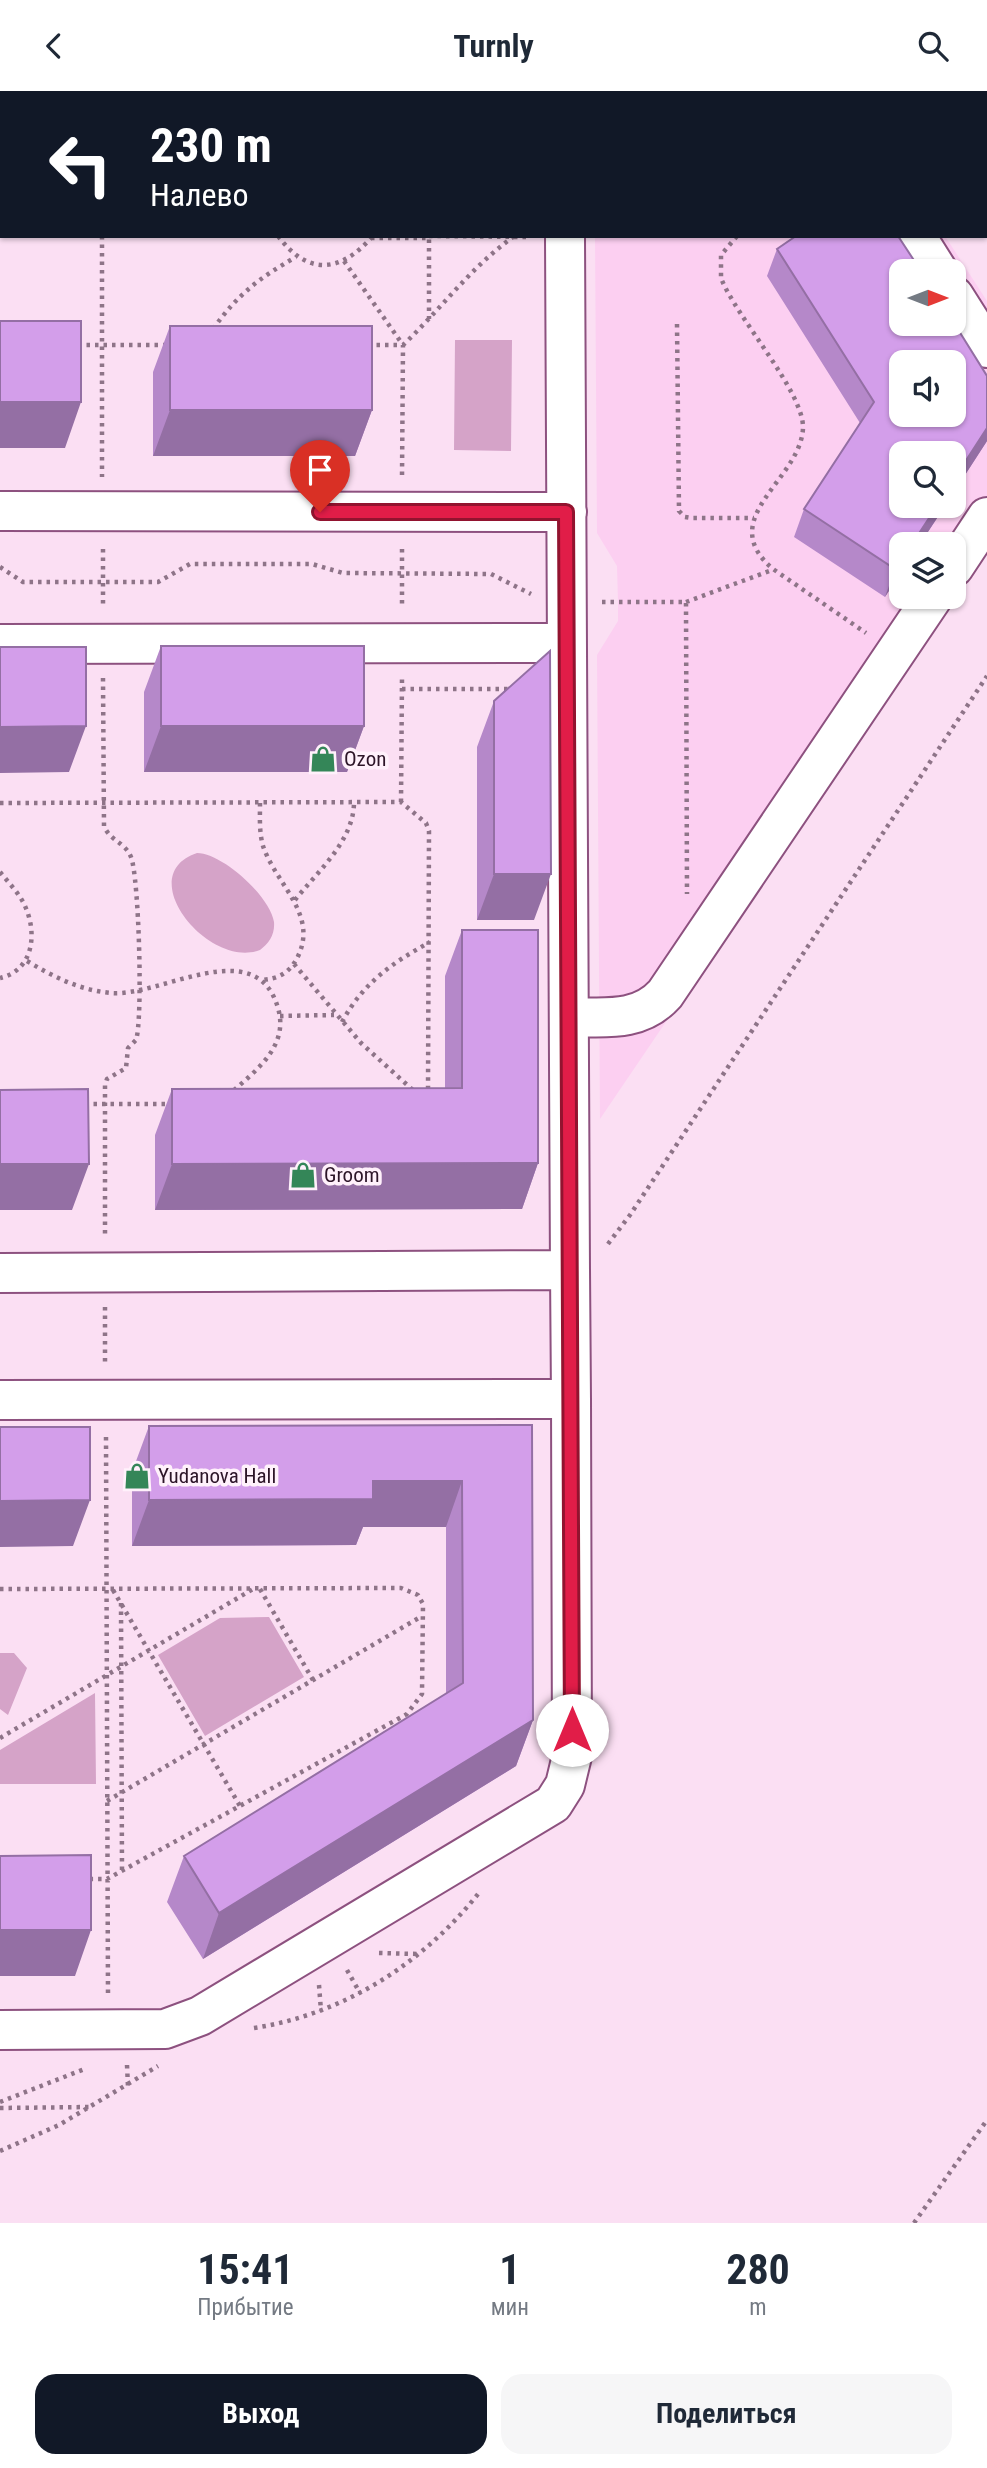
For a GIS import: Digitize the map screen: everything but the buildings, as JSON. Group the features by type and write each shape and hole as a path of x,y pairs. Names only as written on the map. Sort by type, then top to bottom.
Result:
{"lane":[{"path":"0,2030 165,2029 200,2016 553,1804 565,1784 572,1756 569,1017 551,858 567,643 565,238"},
{"path":"917,238 930,259"},
{"path":"966,315 987,348"},
{"path":"0,511 566,512"},
{"path":"966,549 987,517"},
{"path":"569,1017 629,1016 649,1009 665,995 925,609"},
{"path":"0,645 567,643"},
{"path":"0,1273 570,1262"},
{"path":"0,1399 571,1399"}],"path":[{"path":"0,2102 100,2063 117,2046 107,1879 105,1104 107,1079 126,1068 128,1048 138,1034 138,992 134,871 126,848 107,833 104,803 102,238"},
{"path":"280,238 296,257 310,264 328,266 344,261 370,238"},
{"path":"429,238 429,320"},
{"path":"363,345 402,345 429,320 471,271 512,238"},
{"path":"727,238 719,264 725,290 795,400 803,427 796,454 754,518 753,541 757,553 773,569 896,653"},
{"path":"726,245 735,238"},
{"path":"209,337 232,303 257,279 296,257"},
{"path":"344,261 402,345 401,802"},
{"path":"677,324 679,510 685,517 691,518 754,518"},
{"path":"64,345 180,345"},
{"path":"0,567 23,582 158,582 190,564 312,564 343,573 491,574 528,593 566,594"},
{"path":"618,602 686,602 773,569"},
{"path":"686,602 687,906"},
{"path":"570,1262 608,1244 631,1216 987,676"},
{"path":"402,689 512,689"},
{"path":"0,803 401,802 429,828 430,1087 424,1099 385,1066 342,1023 294,964"},
{"path":"260,803 264,849 295,900 304,925 304,939 294,964 274,979 261,980"},
{"path":"295,900 347,834 354,813 354,803"},
{"path":"0,872 25,906 31,928 27,961 19,970 0,978"},
{"path":"342,1023 356,999 390,963 430,942"},
{"path":"27,961 59,980 86,989 138,992 200,973 221,970 242,971 261,980 275,996 280,1016 279,1037 270,1056 229,1095"},
{"path":"280,1016 335,1015"},
{"path":"79,1104 181,1104"},
{"path":"0,1589 401,1588 418,1595 423,1604 423,1685 417,1704 407,1714 107,1879 80,1879"},
{"path":"113,1589 240,1806"},
{"path":"0,1738 257,1589"},
{"path":"257,1589 313,1680"},
{"path":"121,1603 122,1871"},
{"path":"107,1801 422,1615"},
{"path":"0,2108 92,2108"},
{"path":"914,2223 987,2120"}],"shaded area":[{"path":"595,238 946,238 960,259 889,259 889,336 966,336 966,269 987,301 987,547 966,578 966,532 889,532 889,609 946,609 600,1119 597,655 618,621 617,566 597,533"},
{"path":"455,340 512,340 511,451 454,450"},
{"path":"197,853 219,860 231,868 264,900 271,912 274,931 260,950 240,952 219,946 200,934 185,917 174,899 172,880 179,864"},
{"path":"269,1617 304,1677 205,1736 158,1655 220,1618"},
{"path":"0,1653 14,1653 27,1668 8,1715 0,1709"},
{"path":"95,1693 96,1784 0,1784 0,1750"}],"place":[{"name":"Ozon","path":"323,759"},
{"name":"Groom","path":"303,1175"},
{"name":"Yudanova Hall","path":"137,1476"}],"route":[{"path":"320,512 566,512 572,1730"}]}
